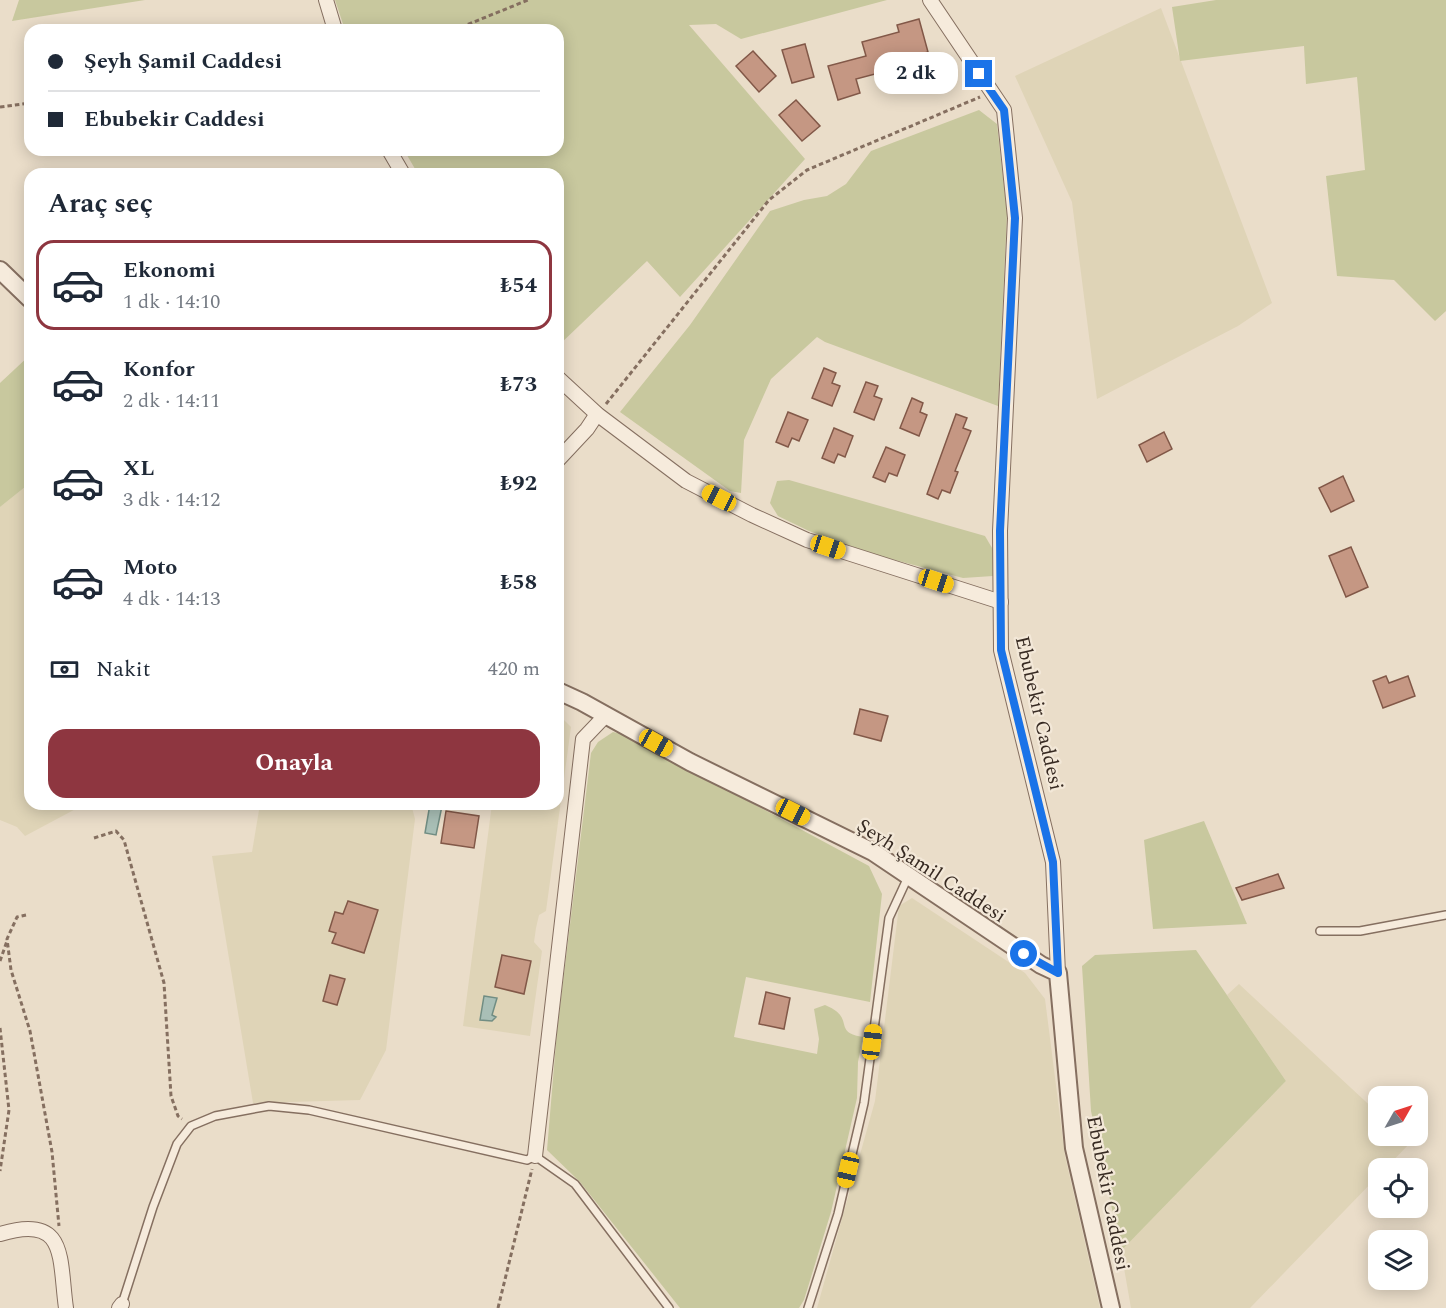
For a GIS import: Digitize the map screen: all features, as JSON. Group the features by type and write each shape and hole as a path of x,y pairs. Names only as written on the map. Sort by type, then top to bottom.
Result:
{"street":[{"path":"326,0 333,24"},
{"name":"Ebubekir Caddesi","path":"930,0 1004,110 1015,218 1000,531 1001,650 1053,862 1058,973 1074,1148 1111,1308"},
{"path":"0,270 24,293"},
{"path":"564,384 597,414 686,481 752,515 807,540 1000,602"},
{"path":"564,453 597,414"},
{"name":"Şeyh Şamil Caddesi","path":"564,694 690,762 873,852 1041,965 1058,973"},
{"path":"535,1156 583,739 606,715"},
{"path":"0,1234 20,1228 45,1230 60,1249 66,1308"}],"lane":[{"path":"808,1308 838,1214 864,1103 889,918 909,876"},
{"path":"1320,931 1360,931 1446,915"},
{"path":"120,1306 177,1144 191,1126 215,1116 269,1106 363,1121 527,1161 535,1156 575,1184 669,1308"}],"path":[{"path":"469,24 528,0"},
{"path":"597,414 777,194 807,170 991,93"},
{"path":"0,107 24,104"},
{"path":"94,838 116,831 124,840 164,983 171,1096 178,1116 191,1126"},
{"path":"0,961 17,917 26,915"},
{"path":"7,939 11,970 30,1031 52,1152 60,1249"},
{"path":"0,1028 9,1110 0,1171"},
{"path":"498,1308 535,1156"}],"shaded area":[{"path":"1161,8 1272,303 1238,326 1097,399 1072,202 1015,76"},
{"path":"24,488 24,810 74,810 25,836 17,827 0,820 0,507"},
{"path":"564,720 571,727 564,779"},
{"path":"259,810 413,810 415,819 386,1050 360,1100 253,1103 212,856 252,852"},
{"path":"429,810 441,810 436,835 425,833"},
{"path":"491,810 560,810 546,911 539,915 534,942 542,951 530,1036 463,1026"},
{"path":"912,898 1025,973 1045,999 1065,1156 1100,1308 817,1308 875,1101 899,906"},
{"path":"1239,984 1368,1104 1368,1146 1407,1146 1396,1158 1368,1158 1368,1186 1250,1308 1131,1308 1121,1251 1286,1081 1227,995"},
{"path":"484,996 497,998 492,1015 496,1017 492,1021 480,1020"}],"green space":[{"path":"19,0 145,0 12,21"},
{"path":"335,0 887,0 741,39 716,24 689,25 805,159 680,297 647,261 564,340 564,168 414,168 408,156 564,156 564,24 343,24"},
{"path":"1216,0 1446,0 1446,311 1435,321 1394,280 1337,276 1326,176 1365,170 1357,77 1306,84 1304,46 1180,61 1172,7"},
{"path":"979,110 997,124 1007,214 998,406 825,342 817,337 771,379 744,440 741,493 730,491 620,412 690,325 770,211 804,200 827,196 846,184 871,151"},
{"path":"24,361 24,488 0,507 0,383"},
{"path":"789,480 985,536 995,553 993,576 963,578 876,555 809,531 778,516 770,503 777,481"},
{"path":"613,732 625,735 869,866 882,894 870,1002 746,977 734,1037 817,1054 819,1039 814,1009 825,1005 840,1015 848,1032 863,1037 858,1062 857,1098 831,1212 804,1300 799,1308 680,1308 580,1182 547,1150 557,1031 591,753 598,742"},
{"path":"1204,821 1247,924 1153,929 1144,840"},
{"path":"1196,950 1286,1081 1121,1251 1091,1111 1082,966 1095,955"}],"building":[{"path":"919,19 928,52 892,62 894,69 856,79 860,93 838,100 828,66 866,56 862,42 899,32 897,25"},
{"path":"805,44 814,77 792,83 782,50"},
{"path":"753,51 776,76 759,92 736,66"},
{"path":"796,100 820,126 802,141 779,115"},
{"path":"824,368 836,373 832,383 840,386 832,406 812,398"},
{"path":"866,382 878,386 874,396 882,399 874,420 854,412"},
{"path":"912,398 923,403 920,412 927,415 919,436 900,428"},
{"path":"788,412 808,420 799,441 792,438 788,447 776,442"},
{"path":"956,414 967,418 963,428 971,431 955,471 958,472 950,493 942,490 938,499 927,494"},
{"path":"834,428 853,436 845,457 838,454 834,463 822,458"},
{"path":"1164,432 1172,449 1147,462 1139,445"},
{"path":"886,447 905,455 897,476 889,473 885,482 873,477"},
{"path":"1343,476 1354,501 1331,512 1319,488"},
{"path":"1351,547 1368,587 1346,597 1329,556"},
{"path":"1386,676 1389,683 1408,676 1415,696 1383,708 1373,681"},
{"path":"860,709 888,716 881,741 854,734"},
{"path":"446,811 479,816 474,848 441,843"},
{"path":"1278,874 1284,888 1242,900 1236,888"},
{"path":"348,901 378,910 364,953 332,943 336,933 329,931 335,912 343,914"},
{"path":"502,955 531,961 524,994 495,987"},
{"path":"330,975 345,979 337,1005 323,1001"},
{"path":"766,992 790,998 784,1029 759,1024"}],"route":[{"path":"979,74 1004,110 1015,218 1000,531 1001,650 1053,862 1058,973 1024,954"}]}
